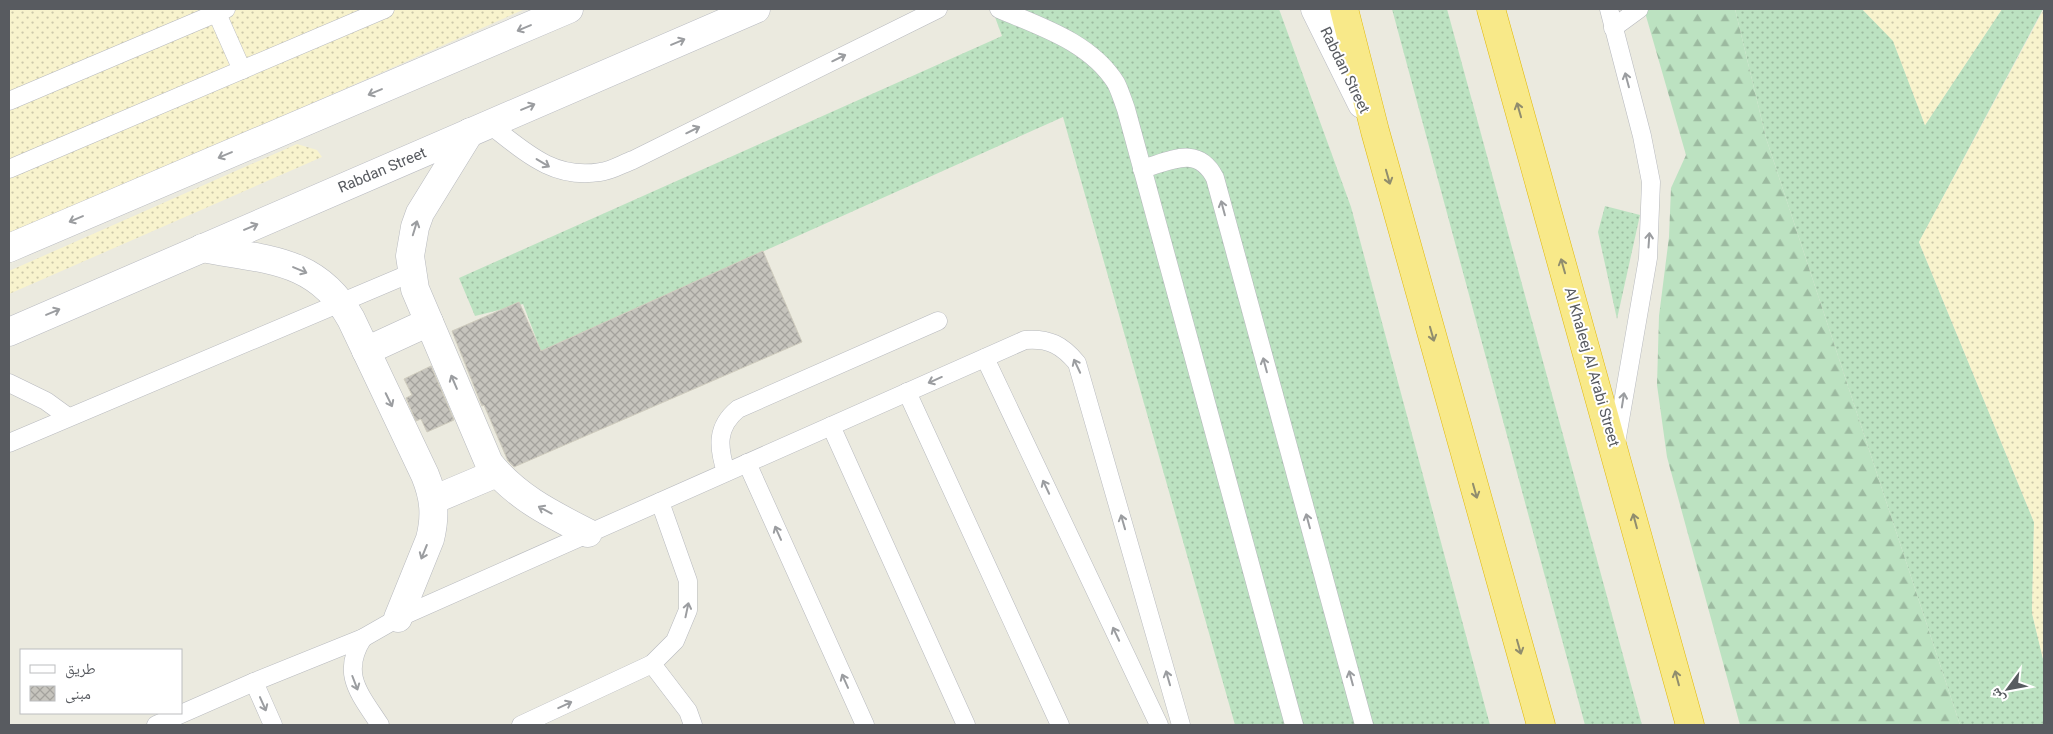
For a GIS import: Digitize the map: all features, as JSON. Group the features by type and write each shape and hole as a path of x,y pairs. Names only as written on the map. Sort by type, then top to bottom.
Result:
{"highway":[{"path":"1344,9 1375,130 1541,725"},
{"name":"Al Khaleej Al Arabi Street","path":"1491,9 1615,448 1690,725"}],"main road":[{"path":"9,248 569,9"},
{"name":"Rabdan Street","path":"9,332 756,9"},
{"name":"Rabdan Street","path":"1315,9 1375,130"},
{"path":"480,128 420,213 411,241 411,272 429,322 484,453 497,474 522,496 588,533"},
{"path":"202,248 296,267 312,274 341,301 425,475 433,500 434,519 430,538 398,618"},
{"path":"366,351 429,322"},
{"path":"433,500 497,474"}],"lane":[{"path":"9,169 385,9"},
{"path":"480,128 546,166 574,175 602,172 642,156 938,9"},
{"path":"999,9 1070,40 1096,60 1116,84 1142,169 1294,725"},
{"path":"1609,9 1651,182 1648,258 1615,448"},
{"path":"1613,28 1639,9"},
{"path":"9,101 219,10 242,70"},
{"path":"1142,169 1182,157 1193,158 1203,162 1215,178 1364,725"},
{"path":"9,443 411,272"},
{"path":"726,472 720,455 720,433 724,423 738,409 938,321"},
{"path":"156,725 175,722 254,682 363,638 398,618 1025,340 1040,339 1061,347 1077,363 1181,725"},
{"path":"985,358 1159,725"},
{"path":"9,383 46,401 68,417"},
{"path":"907,392 1060,725"},
{"path":"831,426 966,725"},
{"path":"747,463 865,725"},
{"path":"521,725 652,664 676,641 683,626 689,597 688,581 660,502"},
{"path":"363,638 356,648 352,672 354,684 380,725"},
{"path":"652,664 688,711 693,725"},
{"path":"254,682 273,725"}],"green space":[{"path":"992,9 1279,9 1351,207 1490,725 1235,725 1063,117 541,351 523,304 475,316 459,278 1002,36"},
{"path":"1392,9 1447,9 1642,725 1585,725"},
{"path":"1644,9 1735,9 1766,138 1960,725 1740,725 1667,457 1657,385 1659,316 1669,237 1671,188 1686,155"},
{"path":"1735,9 1862,9 1893,40 1925,125 2002,9 2043,9 1919,242 2034,522 2032,613 2044,663 2044,725 1960,725 1766,138"},
{"path":"1605,206 1640,215 1617,319 1598,232"}],"sand":[{"path":"9,9 525,9 9,237"},
{"path":"1862,9 2002,9 1925,125 1893,41"},
{"path":"2044,9 2044,663 2032,613 2034,522 1919,242"},
{"path":"297,144 317,150 322,157 9,294 9,271"}],"building":[{"path":"763,251 802,342 514,467 508,461 484,405 482,406 452,331 519,302 541,351"},
{"path":"431,366 454,420 427,432 421,419 416,421 406,398 412,395 404,379"}]}
